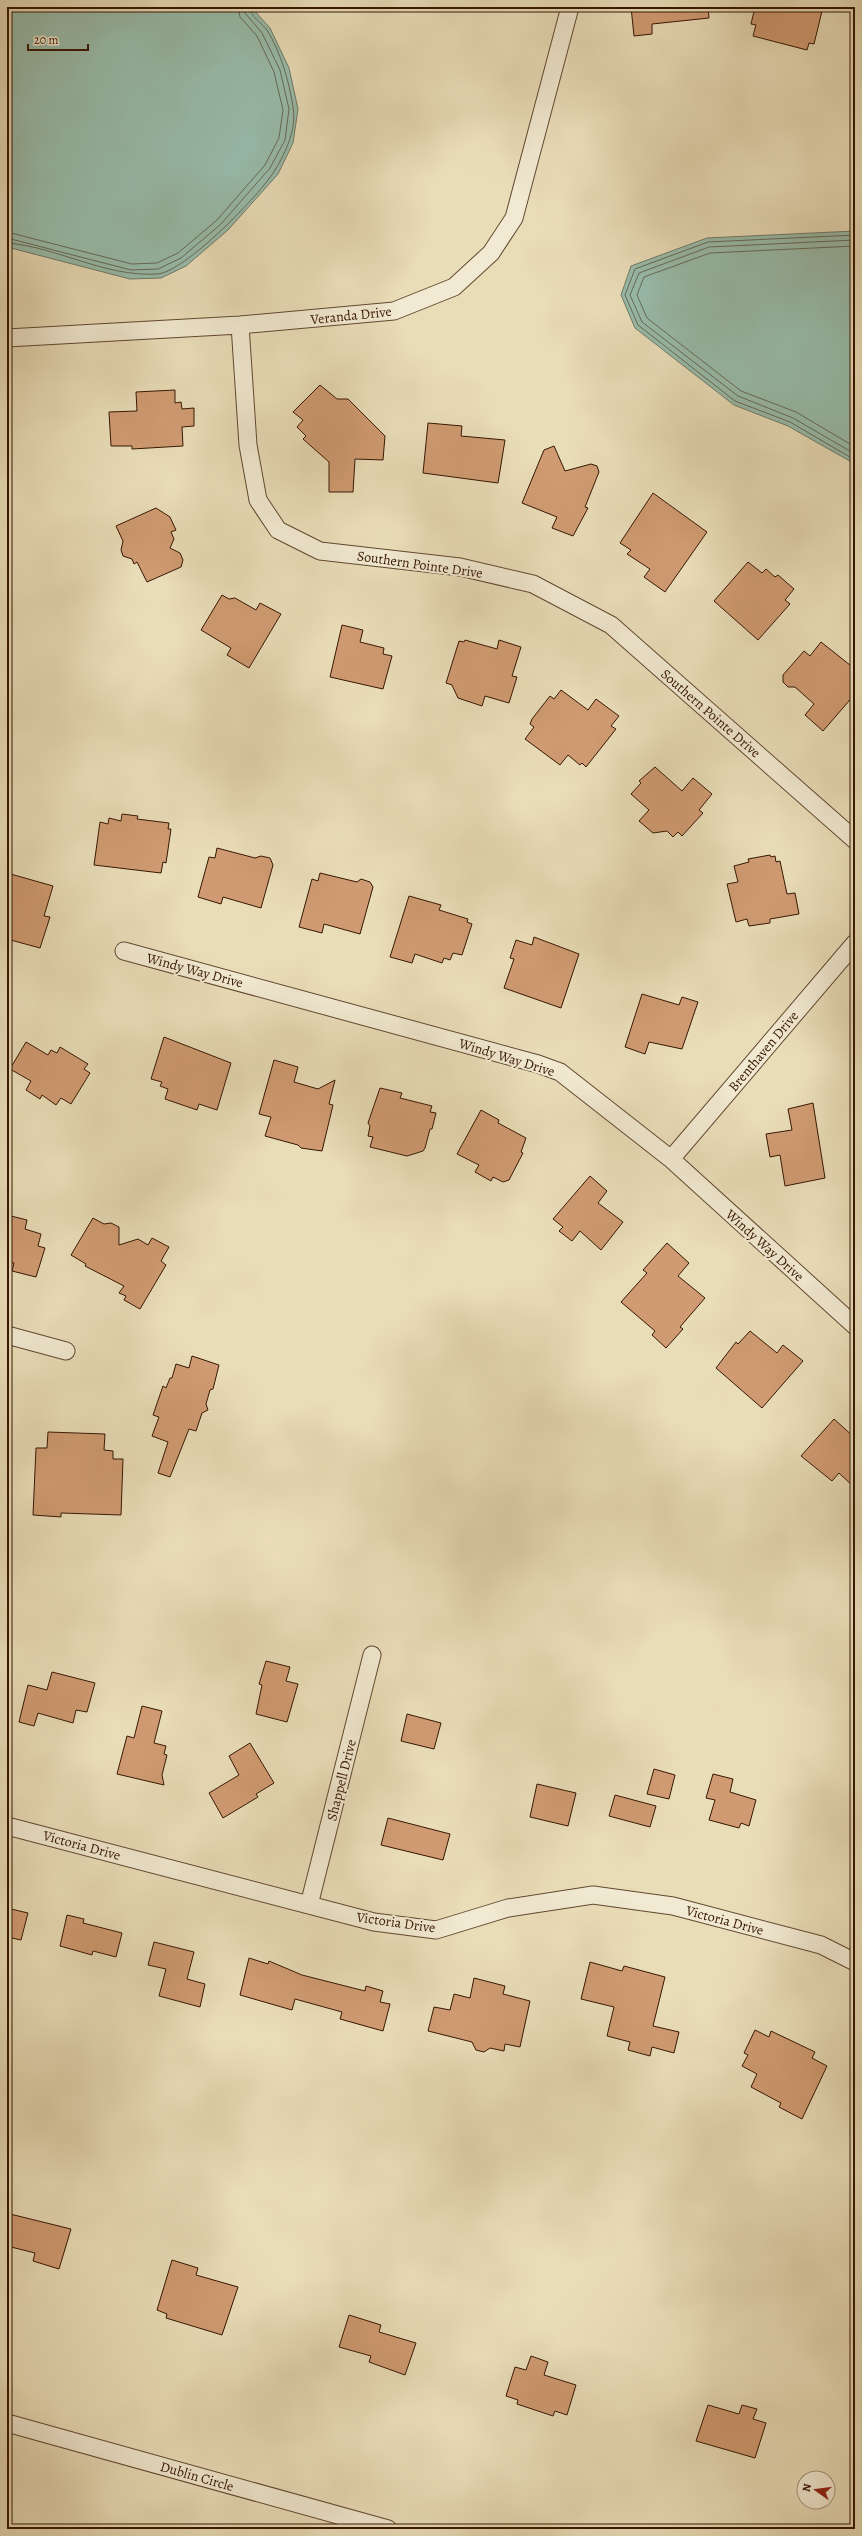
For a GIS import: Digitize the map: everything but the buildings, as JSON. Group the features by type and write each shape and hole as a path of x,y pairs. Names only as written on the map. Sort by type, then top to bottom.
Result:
{"street":[{"name":"Veranda Drive","path":"7,338 240,325 394,311 454,287 491,253 514,218 570,7"},
{"name":"Southern Pointe Drive","path":"240,325 248,444 258,500 278,530 320,551 460,568 533,584 611,625 855,840"},
{"name":"Brenthaven Drive","path":"671,1160 855,943"},
{"name":"Windy Way Drive","path":"124,951 538,1064 560,1072 671,1160 855,1326"},
{"path":"7,1335 66,1351"},
{"name":"Shappell Drive","path":"309,1905 372,1655"},
{"name":"Victoria Drive","path":"7,1826 374,1922 436,1930 508,1908 593,1895 673,1906 821,1945 855,1962"},
{"name":"Dublin Circle","path":"7,2423 388,2529"}],"water":[{"path":"7,7 251,7 270,28 289,68 298,109 293,143 278,174 228,230 186,266 161,278 130,279 7,247"},
{"path":"855,231 855,464 788,426 734,405 635,328 621,295 631,266 707,238"}]}
